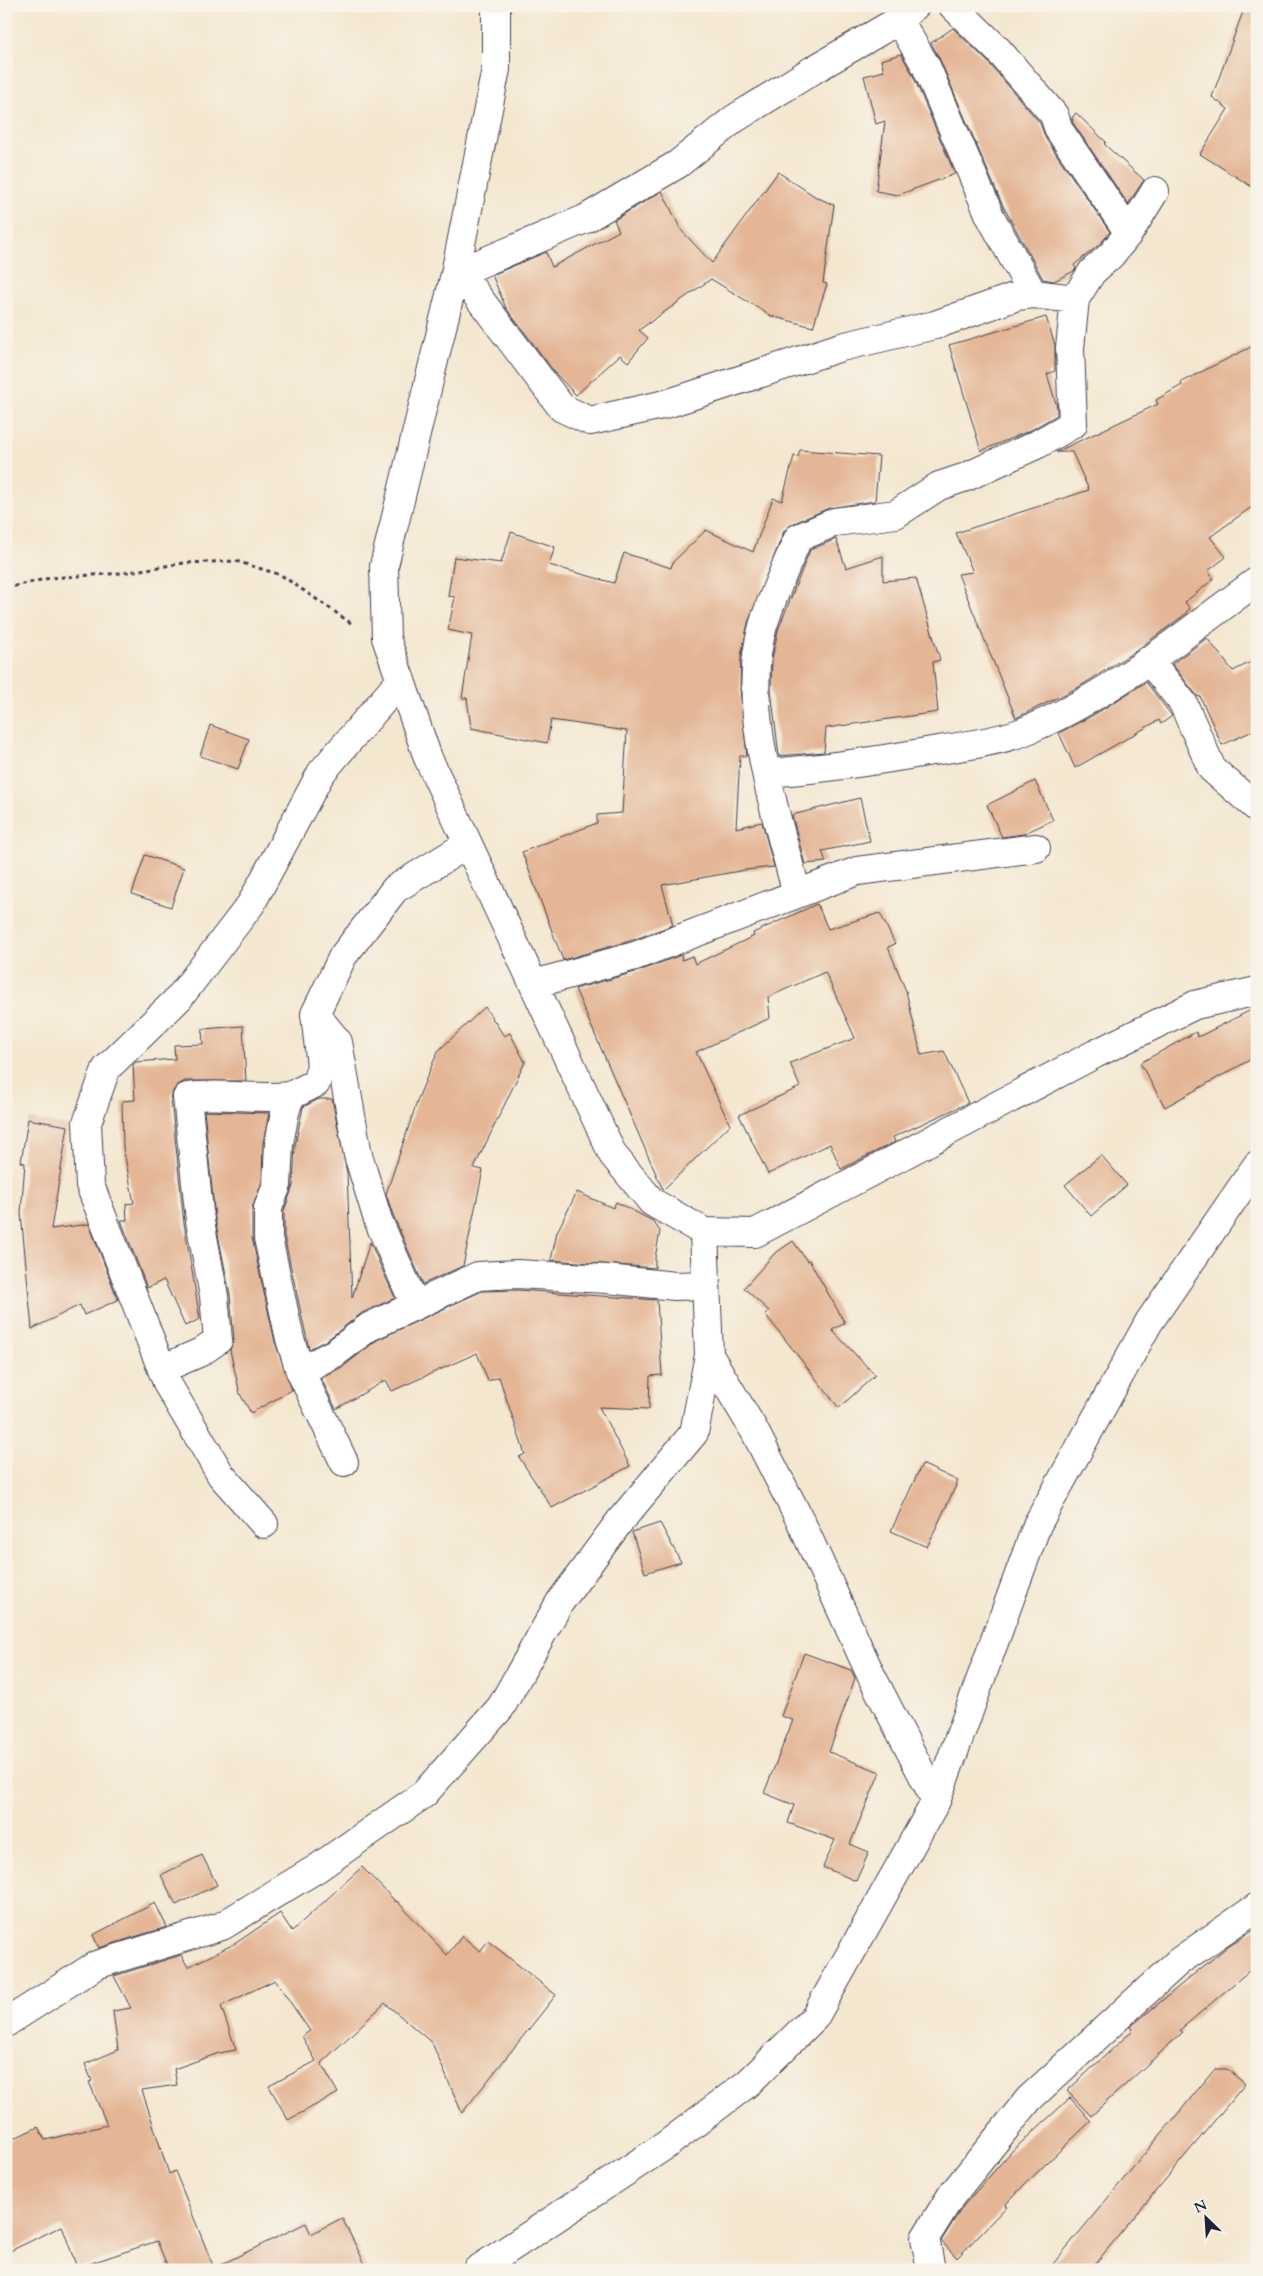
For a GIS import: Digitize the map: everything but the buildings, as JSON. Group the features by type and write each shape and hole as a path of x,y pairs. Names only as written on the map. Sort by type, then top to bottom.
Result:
{"street":[{"path":"496,6 496,69 455,274 384,566 386,638 428,758 613,1155 652,1202 704,1232 755,1232 1087,1059 1195,1005 1257,991"},
{"path":"953,6 999,51 1054,115 1059,130 1129,233"},
{"path":"455,274 585,219 678,164 734,119 907,13 926,66 990,216 1033,294"},
{"path":"797,894 760,743 754,681 763,628 798,538 835,522 896,514 940,486 966,477 1038,444 1073,424 1070,348 1075,299 1092,272 1111,255 1129,233 1155,191"},
{"path":"455,274 472,289 562,408 590,421 666,404 841,347 935,325 1017,296 1033,294 1075,299"},
{"path":"767,773 833,768 957,747 1024,732 1079,705 1150,660 1257,581"},
{"path":"1150,660 1183,703 1212,770 1257,808"},
{"path":"264,1524 221,1475 168,1385 90,1185 87,1123 106,1069 179,998 251,904 321,773 401,680"},
{"path":"162,1369 201,1352 218,1340 214,1296 200,1221 187,1097 205,1094 269,1099 290,1096 316,1083 321,1066 315,1014 343,956 395,889 468,844"},
{"path":"534,984 635,956 857,871 1036,848"},
{"path":"315,1014 338,1042 358,1155 378,1220 414,1305"},
{"path":"290,1096 284,1112 279,1144 277,1185 268,1208 268,1238 286,1321 300,1371 344,1462"},
{"path":"477,2270 666,2145 748,2083 815,2017 936,1801 1037,1525 1149,1322 1257,1165"},
{"path":"6,2024 96,1965 222,1926 316,1869 424,1794 501,1707 560,1602 620,1521 694,1433 709,1355 704,1232"},
{"path":"300,1371 336,1353 369,1327 478,1276 517,1274 608,1279 675,1286 706,1285"},
{"path":"709,1355 754,1430 801,1522 871,1675 936,1801"},
{"path":"931,2270 925,2238 952,2196 1029,2099 1178,1962 1257,1907"}],"path":[{"path":"6,588 50,578 122,573 184,563 236,561 281,575 348,621 386,638"}]}
